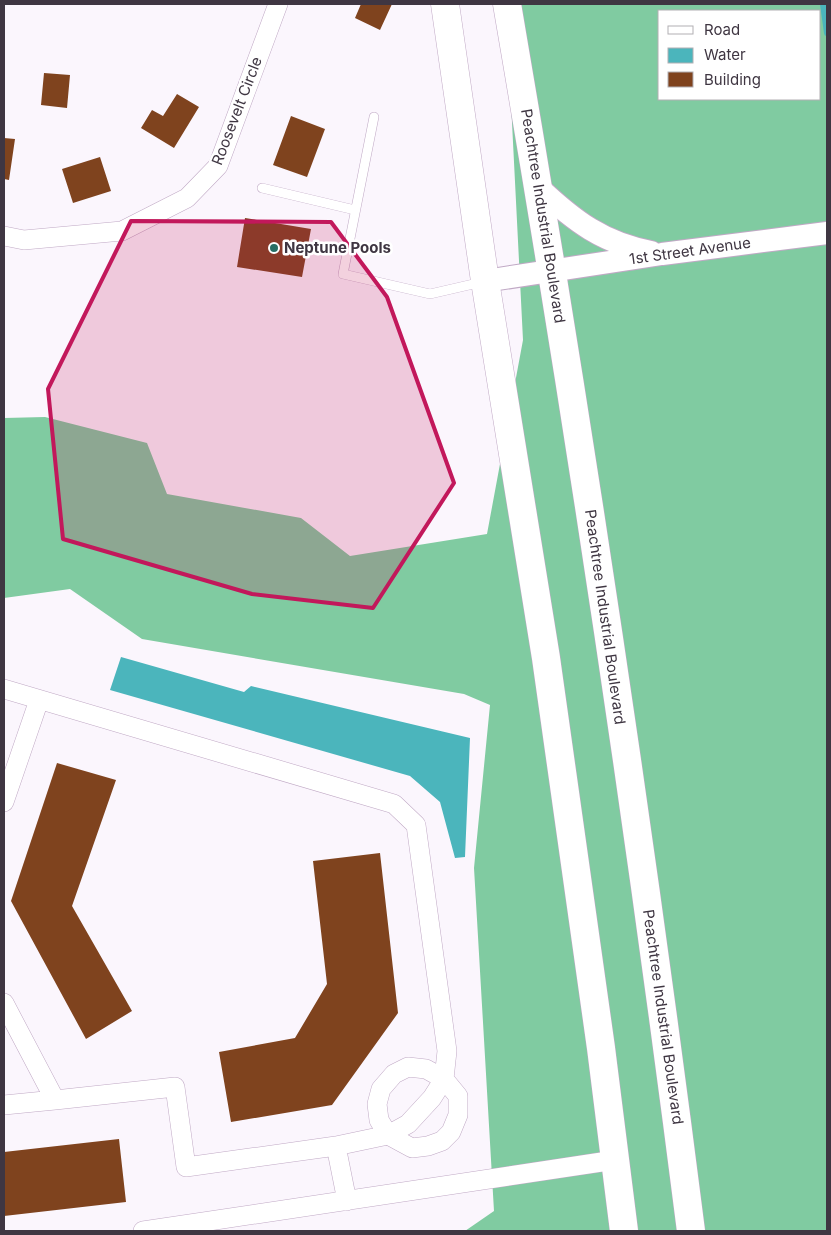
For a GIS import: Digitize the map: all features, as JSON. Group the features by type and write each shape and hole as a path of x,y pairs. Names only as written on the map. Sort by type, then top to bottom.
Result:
{"highway":[{"path":"445,4 485,281 546,658 601,1048 624,1231"},
{"name":"Peachtree Industrial Boulevard","path":"508,4 553,270 667,1039 691,1231"}],"street":[{"name":"Roosevelt Circle","path":"4,236 24,240 122,231 187,198 218,166 278,4"},
{"path":"539,188 567,214 606,238 662,254"},
{"name":"1st Street Avenue","path":"553,270 827,233"},
{"path":"485,281 553,270"},
{"path":"4,690 394,804 416,825 448,1051 444,1079 432,1098 408,1124 388,1135 336,1146 186,1167 176,1087 4,1104"},
{"path":"4,802 38,700"},
{"path":"4,1003 55,1100"},
{"path":"408,1067 426,1069 444,1079 458,1096 458,1115 451,1132 442,1141 428,1146 412,1148 388,1135 380,1120 378,1104 381,1089 394,1074 408,1067"},
{"path":"336,1146 347,1201"},
{"path":"143,1231 615,1160"}],"lane":[{"path":"374,117 343,274 430,294 485,281"},
{"path":"262,188 355,210"}],"highlighted area":[{"path":"131,221 331,222 387,297 454,483 373,608 252,594 63,539 48,389"}],"green space":[{"path":"506,4 827,4 827,1231 465,1231 494,1211 474,868 490,705 464,694 142,639 70,589 4,598 4,418 45,417 147,443 167,494 301,518 350,556 487,534 523,340"}],"water":[{"path":"121,657 244,692 251,686 470,738 465,857 455,858 440,802 410,776 110,690"}],"building":[{"path":"361,4 392,4 380,30 355,18"},
{"path":"44,73 70,75 67,108 41,105"},
{"path":"177,94 199,107 174,148 141,128 152,110 163,116"},
{"path":"291,116 325,129 307,177 273,165"},
{"path":"4,138 15,139 9,180 4,179"},
{"path":"100,157 111,191 73,203 62,169"},
{"name":"Neptune Pools","path":"245,218 311,229 302,277 237,267"},
{"path":"57,763 116,780 72,906 132,1011 86,1039 11,901"},
{"path":"380,853 398,1013 332,1105 231,1122 219,1052 295,1038 327,984 313,861"},
{"path":"119,1139 126,1202 4,1216 4,1152"}],"waterway":[{"path":"823,4 827,33"}],"place":[{"name":"Neptune Pools","path":"274,248"}]}
